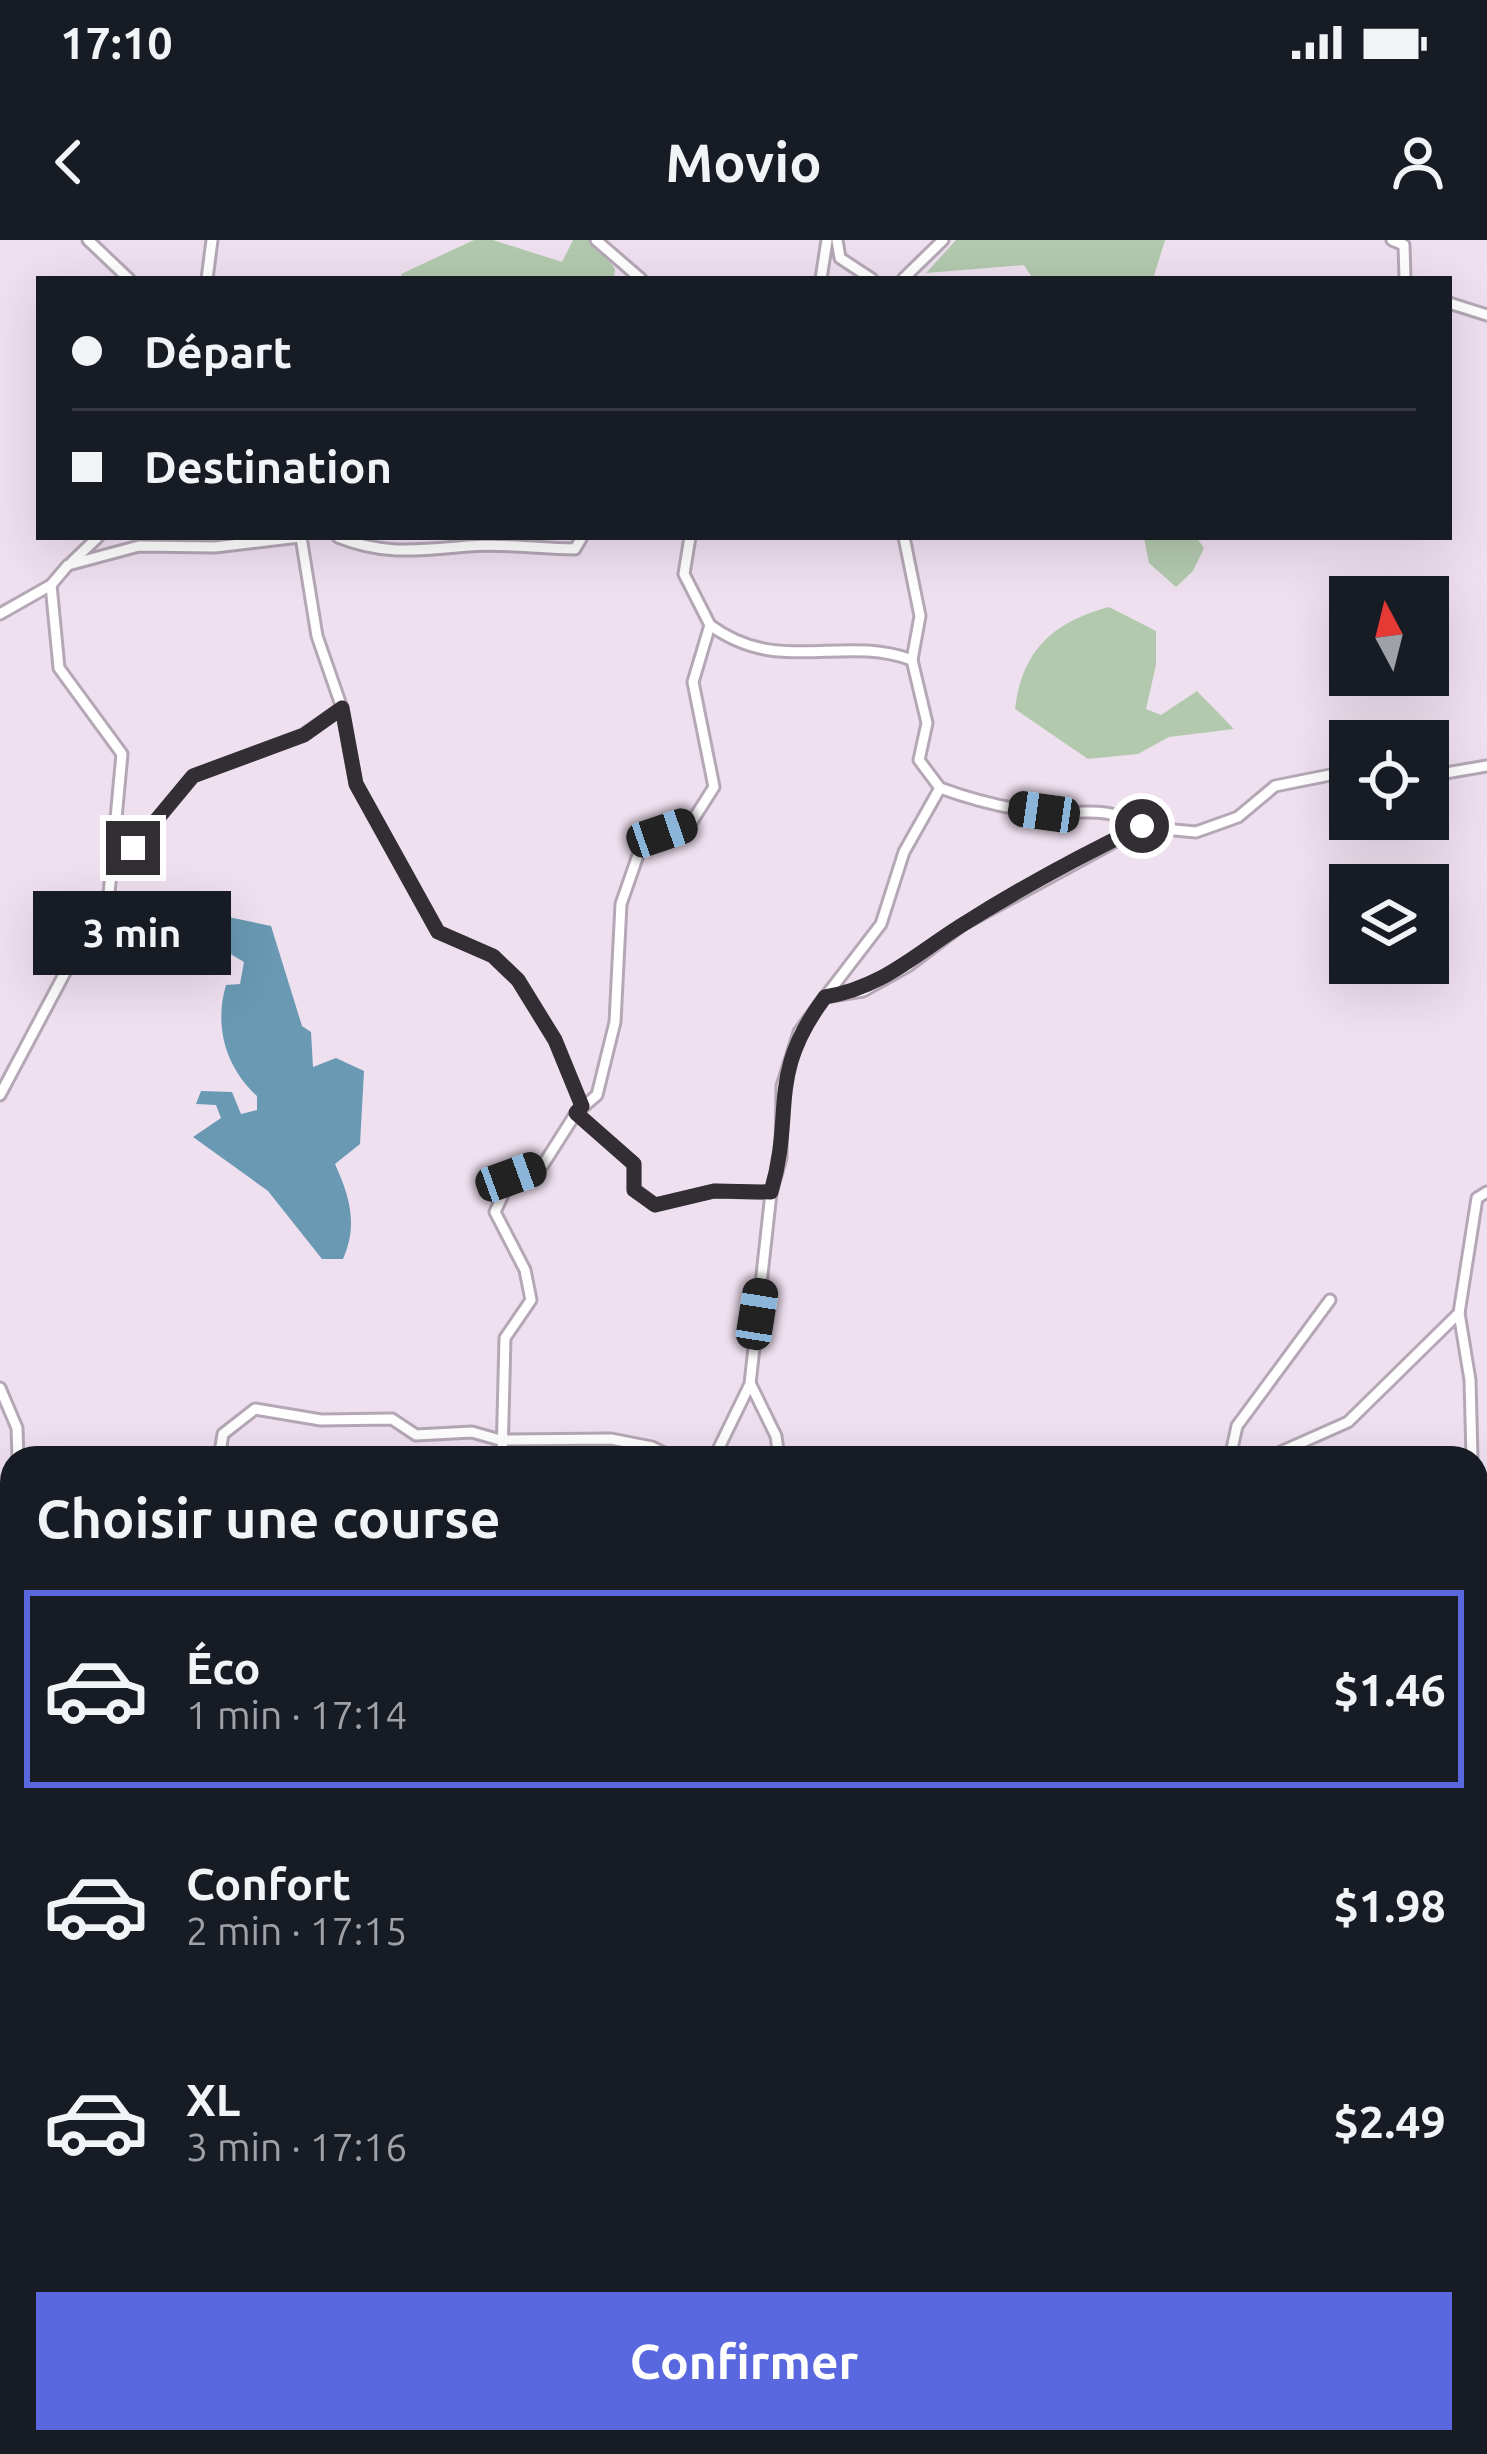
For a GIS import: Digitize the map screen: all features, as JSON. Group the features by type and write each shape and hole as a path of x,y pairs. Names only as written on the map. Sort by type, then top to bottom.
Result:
{"street":[{"path":"88,240 126,276"},
{"path":"207,276 212,240"},
{"path":"596,240 623,273"},
{"path":"822,276 832,240"},
{"path":"832,240 840,258 867,276"},
{"path":"906,276 944,240"},
{"path":"1392,240 1403,245 1406,276"},
{"path":"1452,304 1487,315"},
{"path":"0,614 51,584 95,540"},
{"path":"68,565 142,542 215,547 274,540"},
{"path":"301,540 317,636 342,708 356,784 438,932 493,956 518,980 555,1040 582,1106 543,1165 511,1177 495,1212 525,1270 531,1300 506,1338 501,1446"},
{"path":"345,540 369,550 427,553 473,545 575,549 580,540"},
{"path":"690,540 684,574 710,626 739,646 814,655 890,652 912,661"},
{"path":"905,540 920,616 912,661 927,723 920,760 940,788 977,802 1044,812 1118,812 1142,826 1196,832 1238,817 1275,786 1329,774"},
{"path":"0,1095 68,967 106,926 111,876 122,754 59,668 51,584"},
{"path":"576,1113 597,1096 615,1022 618,940 628,875 643,842 691,823 714,787 693,682 710,626"},
{"path":"111,876 193,776 304,735 342,708"},
{"path":"1449,772 1487,766"},
{"path":"720,1446 750,1384 771,1192 781,1158 782,1086 799,1033 881,925 904,852 940,788"},
{"path":"825,997 863,991 908,966 962,925 1142,826"},
{"path":"576,1113 634,1164 634,1190 655,1205 714,1191 771,1192"},
{"path":"1472,1446 1470,1380 1459,1313 1477,1198 1487,1192"},
{"path":"1233,1446 1237,1426 1330,1300"},
{"path":"1308,1446 1348,1422 1459,1313"},
{"path":"750,1384 777,1446"},
{"path":"0,1388 17,1428 18,1446"},
{"path":"222,1446 223,1434 255,1409 321,1420 392,1419 416,1435 472,1432 500,1440 611,1439 647,1446"}],"green space":[{"path":"474,240 493,240 562,262 573,240 595,240 615,269 614,276 401,274"},
{"path":"956,240 1165,240 1154,276 1031,276 1024,265 926,273"},
{"path":"1145,540 1198,540 1204,548 1193,571 1176,587 1149,563"},
{"path":"1109,607 1156,631 1156,665 1146,709 1161,715 1197,691 1234,729 1169,737 1138,754 1088,759 1015,709 1025,670 1044,642 1072,621"}],"water":[{"path":"214,914 271,926 302,1026 311,1032 313,1067 336,1058 364,1071 360,1144 335,1164 350,1211 343,1259 322,1259 268,1191 193,1137 221,1118 216,1105 196,1104 201,1091 232,1092 241,1114 257,1110 257,1096 230,1059 222,1030 226,985 240,984 244,962 222,949"}],"route":[{"path":"133,848 193,776 304,735 342,708 356,784 438,932 493,956 518,980 555,1040 582,1106 576,1113 634,1164 634,1190 655,1205 714,1191 771,1192 781,1158 782,1086 799,1033 825,997 863,991 886,979 962,925 1142,826"}]}
